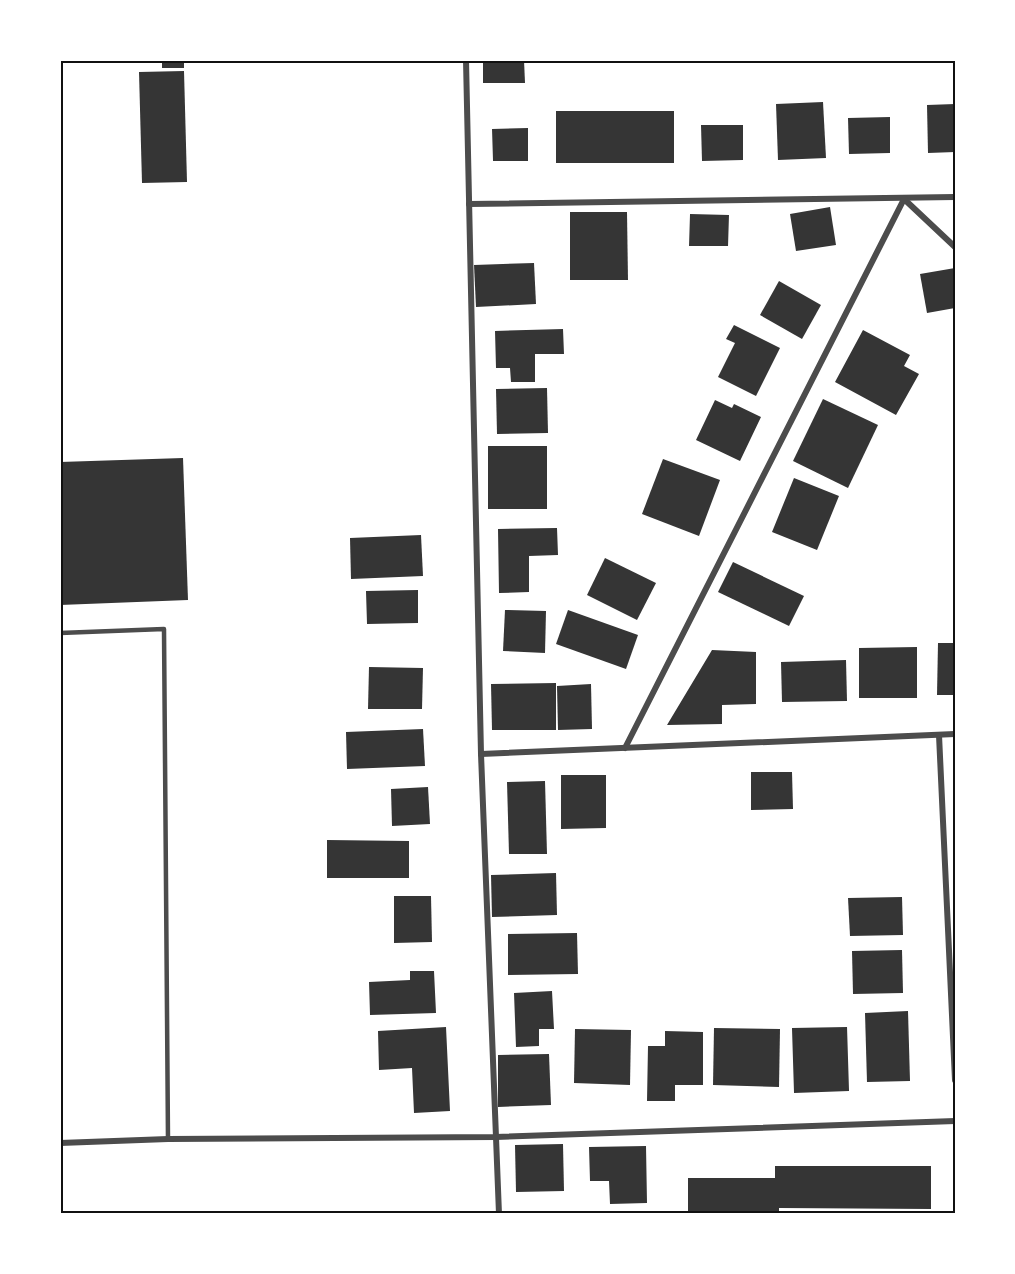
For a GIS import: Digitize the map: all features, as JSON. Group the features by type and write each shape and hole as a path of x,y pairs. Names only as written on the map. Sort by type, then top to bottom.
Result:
{"street":[{"path":"466,60 481,754 499,1214"},
{"path":"469,204 955,197"},
{"path":"904,199 955,247"},
{"path":"625,748 904,199"},
{"path":"481,754 955,734"},
{"path":"939,735 955,1080"},
{"path":"60,1143 168,1139 496,1137 955,1121"}],"lane":[{"path":"60,633 164,629 168,1139"}],"building":[{"path":"162,60 184,60 184,68 162,68"},
{"path":"483,60 524,60 525,83 483,83"},
{"path":"184,71 187,182 142,183 139,72"},
{"path":"823,102 826,158 778,160 776,104"},
{"path":"955,104 955,152 928,153 927,105"},
{"path":"556,111 674,111 674,163 556,163"},
{"path":"890,117 890,153 849,154 848,118"},
{"path":"701,125 743,125 743,160 702,161"},
{"path":"528,128 528,161 493,161 492,129"},
{"path":"830,207 836,245 796,251 790,214"},
{"path":"570,212 627,212 628,280 570,280"},
{"path":"690,214 729,215 728,246 689,246"},
{"path":"534,263 536,304 476,307 474,265"},
{"path":"955,268 955,308 927,313 920,274"},
{"path":"779,281 821,305 802,339 760,315"},
{"path":"734,325 780,348 756,396 718,377 735,343 726,339"},
{"path":"563,329 564,354 535,354 535,382 511,382 510,368 496,368 495,331"},
{"path":"863,330 910,355 904,366 919,374 896,415 835,382"},
{"path":"547,388 548,433 497,434 496,389"},
{"path":"823,399 878,425 848,488 793,461"},
{"path":"715,400 732,408 734,404 761,417 740,461 696,440"},
{"path":"488,446 547,446 547,509 488,509"},
{"path":"183,458 188,600 60,605 60,462"},
{"path":"663,459 720,480 699,536 642,514"},
{"path":"794,478 839,496 817,550 772,532"},
{"path":"557,528 558,555 529,556 529,592 499,593 498,529"},
{"path":"421,535 423,576 351,579 350,538"},
{"path":"605,558 656,583 637,620 587,595"},
{"path":"733,562 804,596 789,626 718,592"},
{"path":"418,590 418,623 367,624 366,591"},
{"path":"505,610 546,611 545,653 503,651"},
{"path":"568,610 638,635 626,669 556,644"},
{"path":"938,643 955,643 955,695 937,695"},
{"path":"917,647 917,698 859,698 859,648"},
{"path":"712,650 756,652 756,704 722,705 722,724 667,725"},
{"path":"846,660 847,701 782,702 781,662"},
{"path":"369,667 423,668 422,709 368,709"},
{"path":"556,683 556,730 492,730 491,684"},
{"path":"591,684 592,729 558,730 557,686"},
{"path":"423,729 425,766 347,769 346,732"},
{"path":"751,772 792,772 793,809 751,810"},
{"path":"561,775 606,775 606,828 561,829"},
{"path":"545,781 547,854 509,854 507,782"},
{"path":"428,787 430,824 392,826 391,789"},
{"path":"327,840 409,841 409,878 327,878"},
{"path":"556,873 557,915 492,917 491,875"},
{"path":"394,896 431,896 432,942 394,943"},
{"path":"902,897 903,935 850,936 848,898"},
{"path":"577,933 578,974 508,975 508,934"},
{"path":"902,950 903,993 853,994 852,951"},
{"path":"410,971 434,971 436,1013 370,1015 369,982 410,980"},
{"path":"552,991 554,1029 539,1029 539,1046 516,1047 514,993"},
{"path":"908,1011 910,1081 867,1082 865,1013"},
{"path":"446,1027 450,1111 414,1113 412,1068 379,1070 378,1031"},
{"path":"847,1027 849,1091 794,1093 792,1028"},
{"path":"714,1028 780,1029 779,1087 713,1085"},
{"path":"575,1029 631,1030 630,1085 574,1083"},
{"path":"665,1031 703,1032 703,1085 675,1085 675,1101 647,1101 648,1046 665,1046"},
{"path":"549,1054 551,1105 498,1107 498,1055"},
{"path":"563,1144 564,1191 516,1192 515,1145"},
{"path":"646,1146 647,1203 610,1204 609,1181 590,1181 589,1147"},
{"path":"775,1166 931,1166 931,1209 779,1208 779,1214 688,1214 688,1178 775,1178"}]}
